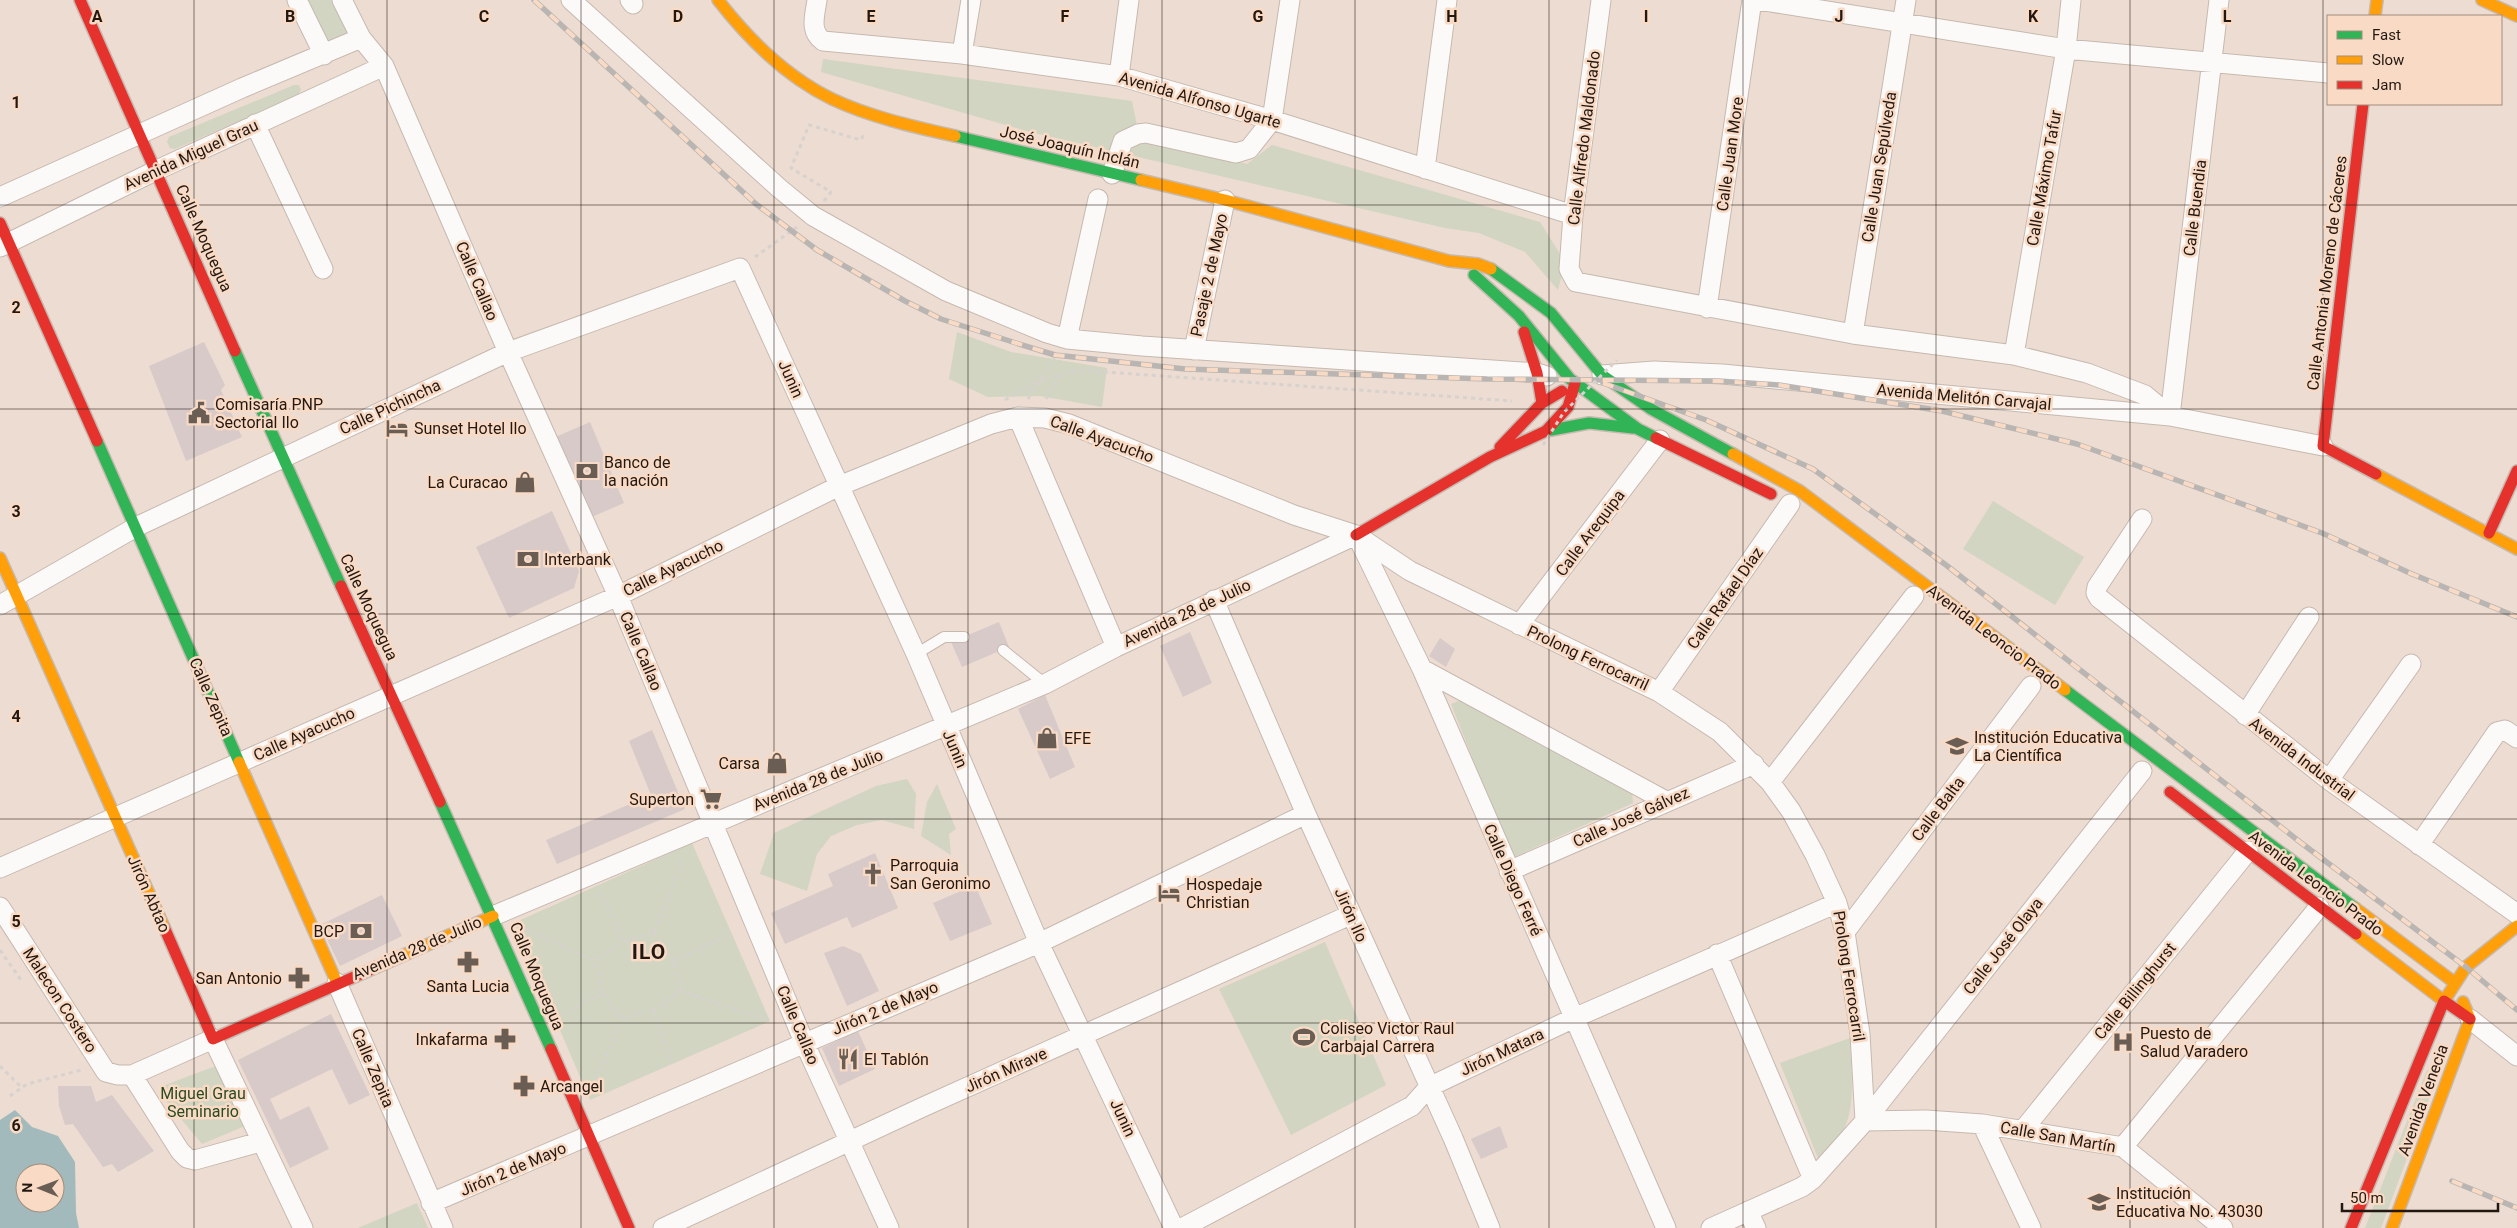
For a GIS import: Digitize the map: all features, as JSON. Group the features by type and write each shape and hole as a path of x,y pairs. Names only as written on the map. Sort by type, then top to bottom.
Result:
{"street":[{"name":"Calle Moquegua","path":"80,0 282,457 493,916 629,1228"},
{"path":"297,0 324,55"},
{"name":"Calle Callao","path":"342,0 361,38 384,66 508,352 618,596 804,1042 889,1228"},
{"path":"571,0 779,188 814,216 946,290 1047,333 1067,339 1194,350 1537,373 1575,383"},
{"name":"José Joaquín Inclán","path":"718,0 740,28 763,51 797,78 832,99 872,114 928,130 1225,200 1448,261 1478,264 1496,271 1551,313 1602,375"},
{"name":"Avenida Alfonso Ugarte","path":"817,0 813,27 817,37 823,41 962,54 1119,76 1272,120 1573,215"},
{"path":"962,54 972,0"},
{"path":"1119,76 1129,0"},
{"path":"1112,174 1123,141 1138,134 1146,133 1236,153 1249,149 1272,120 1290,0"},
{"path":"1425,169 1447,0"},
{"name":"Calle Alfredo Maldonado","path":"1601,0 1573,215 1569,270 1571,276 1576,282 1585,285 1707,308"},
{"name":"Calle Juan More","path":"1707,308 1752,0"},
{"path":"1758,0 2066,49 2327,73"},
{"name":"Calle Juan Sepúlveda","path":"1853,334 1906,0"},
{"name":"Calle Máximo Tafur","path":"2014,355 2066,49 2071,0"},
{"name":"Calle Buendia","path":"2170,416 2219,0"},
{"path":"2375,15 2377,0"},
{"path":"2482,0 2517,16"},
{"path":"0,197 140,133 361,38"},
{"name":"Avenida Miguel Grau","path":"4,245 156,170 384,66"},
{"name":"Calle Antonia Moreno de Cáceres","path":"2323,446 2363,105"},
{"path":"256,124 323,269"},
{"path":"1067,339 1098,199"},
{"name":"Pasaje 2 de Mayo","path":"1194,350 1225,200"},
{"name":"Calle Zepita","path":"0,223 4,245 136,527 442,1228"},
{"name":"José Joaquín Inclán","path":"1448,261 1477,276 1519,316"},
{"name":"Calle Pichincha","path":"0,605 136,527 508,352 740,268"},
{"name":"Junin","path":"740,268 916,654 1039,943 1085,1036 1174,1228"},
{"path":"1707,308 1853,334 2014,355 2087,373 2145,394 2170,416"},
{"path":"1519,316 1537,373 1542,403"},
{"path":"1519,316 1575,383 1638,429 1794,507"},
{"name":"Avenida Melitón Carvajal","path":"1602,375 1654,371 1722,374 2170,416 2323,446"},
{"name":"Avenida 28 de Julio","path":"1490,457 1542,403 1575,383 1586,378 1602,375"},
{"name":"Avenida Leoncio Prado","path":"1602,375 1651,408 1800,490 2455,983"},
{"name":"Avenida 28 de Julio","path":"132,1075 336,983 1044,684 1214,600 1356,535 1490,457 1546,431 1568,407 1575,383"},
{"path":"1026,417 1116,647"},
{"name":"Calle Ayacucho","path":"0,868 618,596 839,486 980,428 1026,417 1069,424 1104,436 1294,515 1356,535"},
{"path":"1546,431 1579,422 1611,423 1638,429"},
{"name":"Calle Arequipa","path":"1519,625 1660,440"},
{"path":"2323,446 2517,549"},
{"path":"2489,533 2517,471"},
{"name":"Calle Rafael Díaz","path":"1659,692 1794,507"},
{"name":"Avenida Industrial","path":"2142,520 2098,587 2096,594 2099,598 2329,780 2517,914"},
{"name":"Prolong Ferrocarril","path":"1356,535 1410,571 1659,692 1720,732 1770,782 1791,810 1837,903 1845,932 1860,1034 1865,1121"},
{"name":"Calle Diego Ferré","path":"1356,535 1422,669 1666,1228"},
{"name":"Jirón Abtao","path":"0,558 213,1039 260,1142 303,1228"},
{"path":"1770,782 1914,596"},
{"name":"Jirón Ilo","path":"1214,600 1306,814 1429,1087 1490,1228"},
{"path":"2245,715 2310,617"},
{"path":"2329,780 2411,664"},
{"path":"1422,669 1666,801"},
{"name":"Calle Balta","path":"1845,932 2031,686"},
{"path":"2419,845 2497,732 2506,730 2517,738"},
{"name":"Calle José Gálvez","path":"1509,871 1754,764"},
{"name":"Avenida Leoncio Prado","path":"2145,774 2444,1001"},
{"name":"Calle José Olaya","path":"1865,1121 2145,774"},
{"name":"Jirón 2 de Mayo","path":"432,1203 589,1137 804,1042 1039,943 1306,814"},
{"name":"Calle Billinghurst","path":"2023,1130 2248,851"},
{"name":"Jirón Matara","path":"1182,1228 1412,1106 1429,1087 1574,1018 1837,903"},
{"path":"2123,1147 2319,906"},
{"name":"Malecon Costero","path":"0,907 106,1072 118,1075 132,1075"},
{"name":"Jirón Mirave","path":"663,1228 1350,914"},
{"name":"Avenida Venecia","path":"2351,1228 2444,1001 2466,967 2517,926"},
{"path":"1717,954 1813,1179"},
{"path":"2455,983 2470,1020"},
{"path":"2444,1001 2517,1056"},
{"name":"Avenida Venecia","path":"2392,1228 2470,1020"},
{"path":"132,1075 180,1151 188,1158 195,1160 260,1142"},
{"name":"Calle San Martín","path":"1865,1121 1926,1120 1982,1124 2123,1147 2224,1228"},
{"path":"1711,1228 1752,1220 1802,1187 1813,1179 1865,1121"},
{"path":"1982,1124 2030,1228"}],"lane":[{"path":"916,654 944,636 964,637"},
{"path":"1003,650 1044,684"}],"path":[{"path":"740,268 814,216 831,192 791,168 810,125 861,140 872,114"},
{"path":"1026,417 1038,380 1067,339"},
{"path":"1543,444 1564,412 1617,360"},
{"path":"1026,417 1061,375 1078,370 1542,403"},
{"path":"1500,401 1506,403"},
{"path":"654,932 685,855"},
{"path":"598,885 623,942"},
{"path":"523,927 594,960"},
{"path":"594,960 623,942 654,932"},
{"path":"654,932 673,960 681,991"},
{"path":"673,960 732,934"},
{"path":"594,960 603,994 621,1020"},
{"path":"621,1020 653,1010 681,991"},
{"path":"681,991 770,1021"},
{"path":"555,1018 603,994"},
{"path":"653,1010 672,1064"},
{"path":"593,1090 621,1020"},
{"path":"10,1096 27,1084 102,1064"},
{"path":"0,1066 22,1088"}],"green space":[{"path":"305,0 331,0 347,31 346,37 327,43"},
{"path":"823,59 1132,101 1139,136 1247,164 1272,145 1540,222 1565,262 1558,290 1525,252 1479,233 1445,228 1030,132 821,72"},
{"path":"294,85 299,85 301,90 298,95 175,149 170,148 167,142 169,137"},
{"path":"957,332 1011,352 1107,368 1102,407 1040,396 988,397 949,379"},
{"path":"1993,501 2084,557 2055,605 1963,549"},
{"path":"1461,700 1632,793 1633,803 1512,858 1451,704"},
{"path":"907,779 916,794 914,829 882,820 857,825 831,836 817,854 807,891 760,874 774,833 876,786"},
{"path":"937,784 956,829 949,834 951,855 921,836 927,802"},
{"path":"692,843 770,1021 590,1100 514,923"},
{"name":"Coliseo Victor Raul Carbajal Carrera","path":"1325,942 1386,1085 1291,1135 1219,989"},
{"path":"1850,1038 1852,1089 1848,1119 1842,1133 1832,1146 1818,1158 1780,1063"},
{"name":"Miguel Grau Seminario","path":"213,1067 219,1068 245,1126 202,1144 160,1094 160,1087"},
{"path":"2427,1070 2438,1075 2381,1228 2365,1228"},
{"path":"417,1203 428,1228 358,1228"}],"water":[{"path":"15,1110 32,1127 58,1136 75,1162 76,1213 79,1228 0,1228 0,1120"}],"building":[{"name":"Comisaría PNP Sectorial Ilo","path":"204,342 225,385 221,390 242,437 186,461 149,366"},
{"name":"Banco de la nación","path":"590,422 624,503 585,520 551,439"},
{"name":"Interbank","path":"552,511 579,571 574,588 509,618 476,547"},
{"path":"999,622 1009,647 962,667 951,642"},
{"path":"1190,632 1212,683 1183,697 1160,646"},
{"path":"1440,638 1455,649 1446,667 1429,656"},
{"name":"EFE","path":"1045,695 1075,767 1050,779 1018,709"},
{"path":"652,730 685,809 557,864 546,840 651,795 629,741"},
{"path":"875,853 898,908 852,928 847,917 785,944 771,913 833,886 828,874"},
{"path":"975,885 992,924 950,941 933,903"},
{"name":"BCP","path":"382,895 402,936 340,966 320,925"},
{"path":"843,946 861,954 879,991 847,1006 824,953"},
{"path":"331,1014 370,1095 349,1105 332,1069 270,1099 280,1120 309,1106 329,1149 290,1168 238,1060"},
{"name":"El Tablón","path":"858,1031 875,1069 839,1086 822,1048"},
{"path":"58,1086 91,1086 96,1102 112,1095 154,1151 118,1172 112,1164 103,1167 73,1124 65,1125 59,1106"},
{"path":"1500,1126 1508,1147 1481,1159 1471,1139"}],"railway":[{"path":"534,0 756,204 817,250 905,301 941,319 1016,343 1055,355 1185,369 1487,379 1718,381 1779,385 1942,411 2077,444 2322,533 2412,574 2517,617"},
{"path":"1603,383 1706,420 1813,469 1946,565 2300,842 2466,967 2517,1010"},
{"path":"2452,1181 2517,1208"}],"traffic: fast":[{"path":"955,136 1141,180"},
{"path":"1491,269 1551,313 1602,375 1651,409 1733,454"},
{"path":"1474,275 1519,316 1570,379 1638,429 1656,438"},
{"path":"235,351 341,586"},
{"path":"1546,431 1589,423 1633,428"},
{"path":"97,441 239,762"},
{"path":"2065,690 2355,908"},
{"path":"440,802 551,1049"}],"traffic: slow":[{"path":"718,0 742,29 769,56 815,90 832,99 877,116 955,136"},
{"path":"2375,15 2377,0"},
{"path":"2482,0 2517,16"},
{"path":"1141,180 1225,200 1449,261 1478,264 1491,269"},
{"path":"1733,454 1800,491 2065,690"},
{"path":"2376,474 2517,549"},
{"path":"0,558 164,927"},
{"path":"239,762 337,983"},
{"path":"2355,908 2455,983"},
{"path":"395,959 493,916"},
{"path":"2356,934 2444,1001 2466,967 2517,926"},
{"path":"2392,1228 2470,1019 2463,1002"}],"traffic: jam":[{"path":"80,0 235,351"},
{"path":"2363,105 2323,446 2376,474"},
{"path":"0,223 97,441"},
{"path":"1524,332 1537,373 1542,403"},
{"path":"1356,535 1490,457 1546,431 1568,407 1575,383"},
{"path":"1500,447 1542,403 1562,391"},
{"path":"1656,438 1771,494"},
{"path":"2489,533 2517,471"},
{"path":"341,586 440,802"},
{"path":"2170,792 2356,934"},
{"path":"164,927 213,1039 395,959"},
{"path":"2351,1228 2444,1001 2470,1019"},
{"path":"551,1049 629,1228"}],"place":[{"name":"Comisaría PNP Sectorial Ilo","path":"199,413"},
{"name":"Sunset Hotel Ilo","path":"397,428"},
{"name":"Banco de la nación","path":"587,471"},
{"name":"La Curacao","path":"525,482"},
{"name":"Interbank","path":"528,559"},
{"name":"EFE","path":"1047,738"},
{"name":"Institución Educativa La Científica","path":"1957,746"},
{"name":"Carsa","path":"777,763"},
{"name":"Superton","path":"711,799"},
{"name":"Parroquia San Geronimo","path":"873,874"},
{"name":"Hospedaje Christian","path":"1169,893"},
{"name":"BCP","path":"361,931"},
{"name":"Santa Lucia","path":"468,962"},
{"name":"San Antonio","path":"299,978"},
{"name":"Coliseo Victor Raul Carbajal Carrera","path":"1304,1037"},
{"name":"Inkafarma","path":"505,1039"},
{"name":"Puesto de Salud Varadero","path":"2123,1042"},
{"name":"El Tablón","path":"848,1059"},
{"name":"Arcangel","path":"524,1086"},
{"name":"Institución Educativa No. 43030","path":"2099,1202"}],"district":[{"name":"ILO","path":"649,952"}]}
